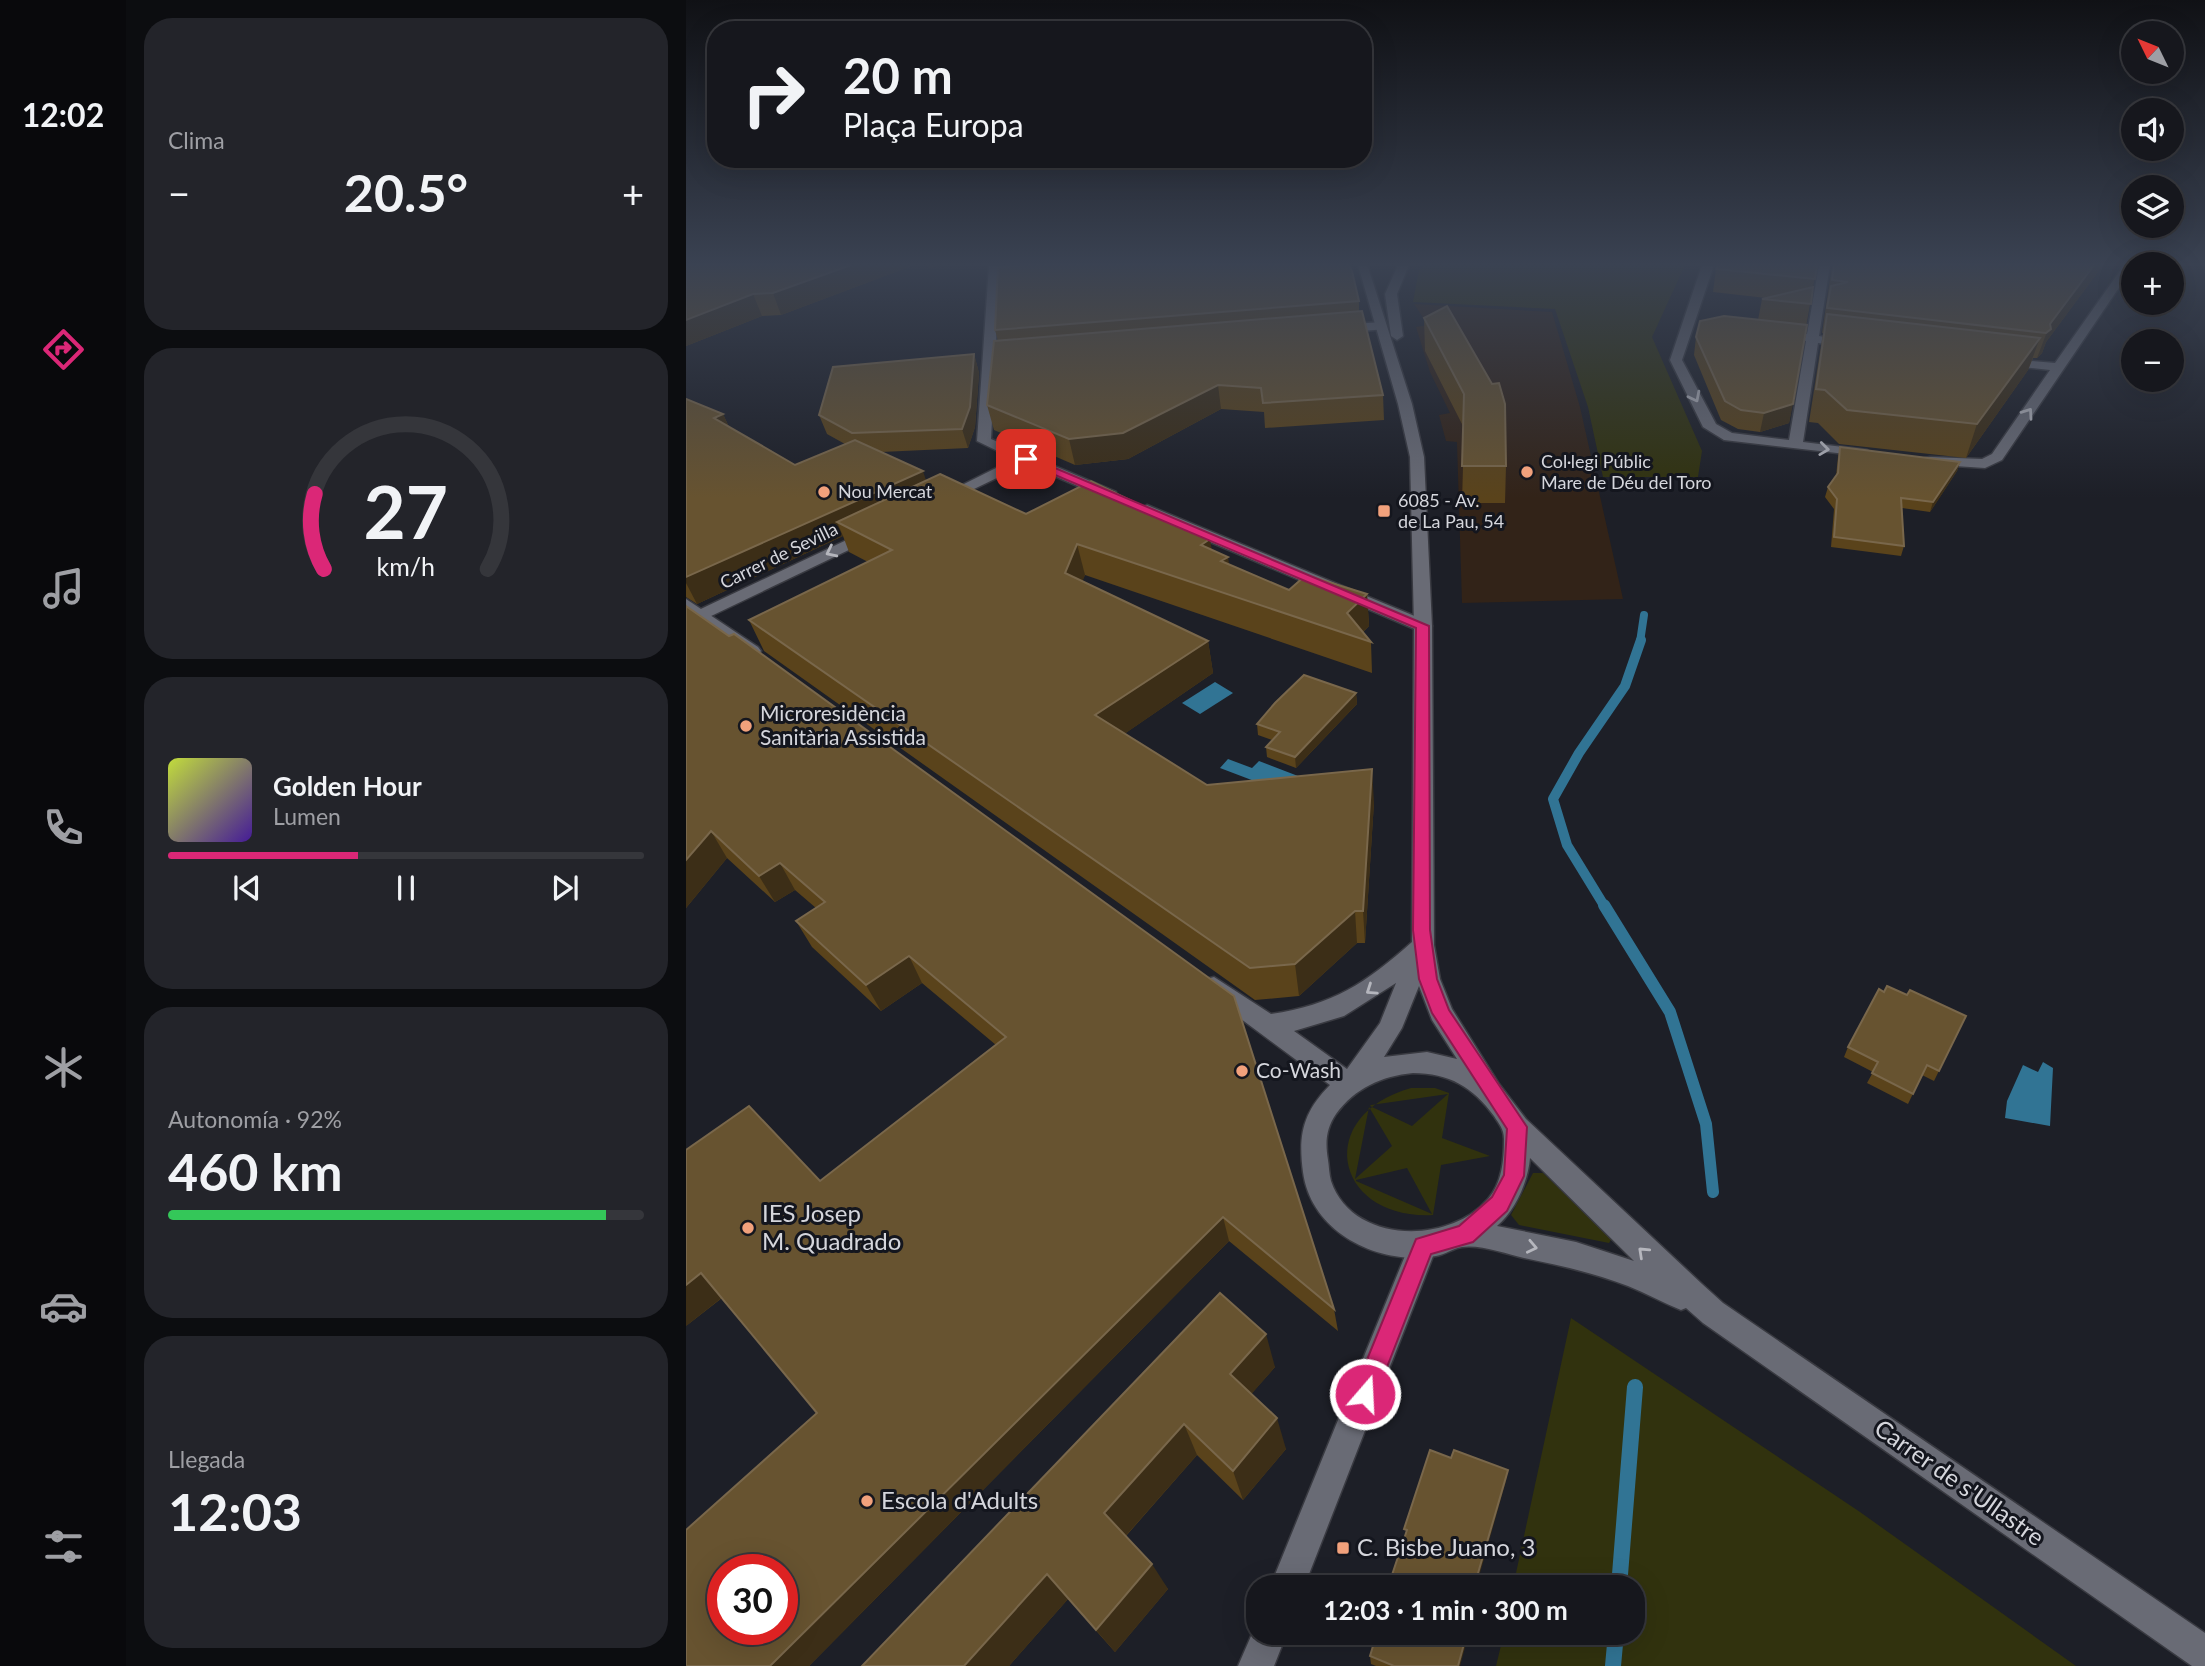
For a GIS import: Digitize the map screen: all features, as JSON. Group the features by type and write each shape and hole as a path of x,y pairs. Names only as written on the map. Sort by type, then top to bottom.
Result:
{"street":[{"path":"989,343 984,441 1423,626"},
{"path":"1387,343 1417,457 1423,626 1423,946 1428,979 1441,1013 1517,1127 1514,1176 1500,1204 1465,1234 1423,1246 1384,1243 1350,1228 1325,1203 1312,1172 1312,1139 1325,1108 1352,1082 1390,1028 1423,946"},
{"path":"1397,343 1405,404"},
{"path":"1685,343 1676,360 1710,427 1729,437 1877,455"},
{"path":"1795,445 1812,343"},
{"path":"1850,343 1868,345"},
{"path":"1918,460 1985,464 1997,457 2076,343"},
{"path":"1992,359 2060,367"},
{"path":"925,508 1026,459"},
{"name":"Carrer de Sevilla","path":"691,614 888,525"},
{"path":"691,614 764,660"},
{"path":"1267,1025 1323,1016 1352,1003 1385,981 1423,946"},
{"path":"1198,974 1267,1025 1352,1082"},
{"path":"1352,1082 1382,1066 1421,1062 1441,1064 1468,1074 1492,1091"},
{"name":"Carrer de s'Ullastre","path":"1517,1127 1642,1252 1713,1313 2205,1654"},
{"name":"Carrer de s'Ullastre","path":"1465,1234 1566,1254 1627,1272 1665,1287 1713,1313"},
{"path":"1292,1575 1423,1246"},
{"path":"1256,1666 1264,1645"}],"shaded area":[{"name":"Col·legi Públic Mare de Déu del Toro","path":"1421,343 1561,343 1580,407 1623,599 1462,603 1457,442 1446,441 1439,415 1450,413 1430,372"},
{"path":"1566,343 1655,343 1702,451 1698,477 1603,477 1588,407"},
{"path":"1411,1088 1435,1088 1449,1093 1442,1138 1490,1156 1441,1165 1433,1215 1400,1212 1374,1201 1357,1184 1348,1164 1349,1142 1359,1120 1368,1112 1355,1179 1392,1146 1371,1110 1373,1107 1412,1126 1448,1094 1377,1104","holes":["1407,1168 1432,1214 1356,1181"]},
{"path":"1533,1173 1543,1173 1612,1238 1609,1243 1519,1225 1511,1215"},
{"path":"1571,1318 1860,1512 2076,1666 1496,1666 1501,1645 1645,1645 1645,1575 1516,1575"}],"water":[{"path":"1215,682 1233,693 1200,714 1182,703"},
{"path":"1228,759 1252,768 1259,761 1298,776 1283,792 1220,768"},
{"path":"2043,1062 2053,1068 2050,1126 2005,1118 2007,1101 2023,1065 2038,1072"}],"building":[{"path":"994,343 1370,343 1383,395 1263,403 1261,388 1218,385 1123,433 1069,439 987,405"},
{"path":"1437,343 1468,343 1492,384 1499,383 1505,404 1506,466 1462,466 1464,394"},
{"path":"1699,343 1804,343 1793,404 1764,413 1741,410 1725,401"},
{"path":"1823,343 2037,343 1977,424 1847,410 1825,390 1816,389"},
{"path":"974,354 970,407 962,429 852,433 819,415 833,367"},
{"path":"686,399 723,414 714,418 795,465 855,440 923,471 686,577"},
{"path":"1840,447 1960,462 1933,502 1901,498 1904,546 1834,537 1837,499 1828,487 1838,473"},
{"path":"940,474 1026,514 1091,481 1210,539 1201,545 1228,557 1221,561 1289,590 1306,575 1367,594 1347,613 1371,642 1077,544 1065,573 1208,641 1095,715 1207,785 1372,769 1363,911 1355,911 1295,964 1250,968 749,620 892,550 837,522"},
{"path":"686,606 729,636 734,634 1234,996 1334,1309 1223,1217 798,1638 798,1554 707,1554 707,1645 791,1645 770,1666 686,1666 686,1530 817,1413 701,1273 686,1285 686,1150 749,1106 820,1181 1006,1037 909,956 866,985 796,921 825,902 780,863 759,876 711,831 686,860"},
{"path":"1304,675 1356,693 1295,757 1266,747 1280,732 1257,724"},
{"path":"1887,986 1907,995 1910,990 1966,1016 1939,1071 1927,1065 1913,1094 1872,1073 1878,1062 1848,1047 1879,989 1884,992"},
{"path":"1220,1293 1266,1334 1230,1374 1277,1418 1233,1471 1184,1424 1104,1513 1152,1564 1096,1630 1047,1574 964,1666 862,1666"},
{"path":"1430,1450 1451,1458 1454,1450 1508,1470 1477,1575 1392,1575 1407,1530 1404,1529"},
{"path":"1373,1645 1464,1645 1458,1666 1394,1666 1370,1656"}],"waterway":[{"path":"1640,642 1644,615"},
{"path":"1605,907 1567,845 1553,799 1579,753 1625,686 1641,640"},
{"path":"1604,905 1670,1012 1706,1124 1713,1192"},
{"path":"1620,1575 1635,1387"},
{"path":"1613,1666 1615,1645"}],"place":[{"name":"Col·legi Públic Mare de Déu del Toro","path":"1527,472"},
{"name":"Nou Mercat","path":"824,492"},
{"name":"6085 - Av. de La Pau, 54","path":"1384,511"},
{"name":"Microresidència Sanitària Assistida","path":"746,726"},
{"name":"Co-Wash","path":"1242,1071"},
{"name":"IES Josep M. Quadrado","path":"748,1228"},
{"name":"Escola d'Adults","path":"867,1501"},
{"name":"C. Bisbe Juano, 3","path":"1343,1548"}],"route":[{"path":"1026,459 1423,626 1422,930 1428,979 1441,1013 1517,1127 1517,1147 1514,1176 1500,1204 1465,1234 1423,1246 1365,1394"}]}
